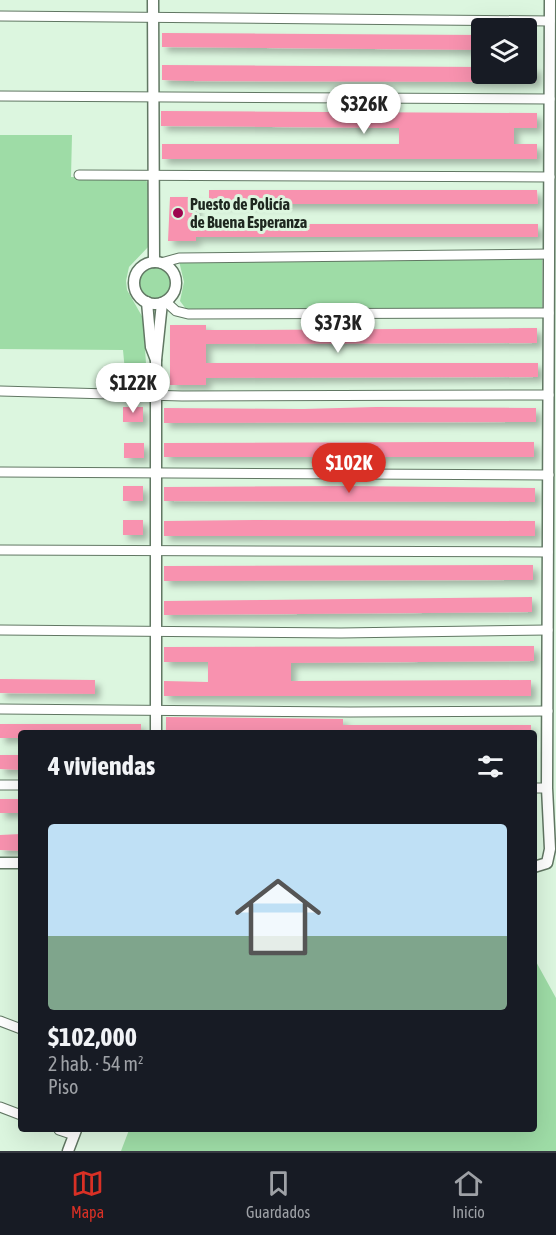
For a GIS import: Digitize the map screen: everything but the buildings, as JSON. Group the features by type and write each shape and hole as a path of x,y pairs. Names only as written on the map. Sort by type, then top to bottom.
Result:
{"street":[{"path":"153,0 154,175 158,262"},
{"path":"537,866 547,863 549,856 547,788 550,0"},
{"path":"0,16 550,21"},
{"path":"0,96 550,99"},
{"path":"79,175 550,177"},
{"path":"549,254 178,258 141,267 134,279 136,293 147,302 163,302 176,311 188,314 549,313"},
{"path":"156,730 156,360 163,302 174,291 175,278 167,266 158,262"},
{"path":"147,302 151,346 156,360"},
{"path":"0,391 156,395 549,395"},
{"path":"0,472 549,475"},
{"path":"0,550 548,552"},
{"path":"0,630 156,633 548,630"},
{"path":"0,709 548,711"},
{"path":"0,785 18,785"},
{"path":"537,788 547,788"},
{"path":"0,863 18,863"},
{"path":"0,1022 18,1028"},
{"path":"0,1107 18,1114"},
{"path":"68,1151 75,1132"}],"green space":[{"path":"0,135 72,135 71,177 140,177 146,180 149,186 149,246 129,267 126,281 127,290 143,318 147,379 143,385 129,387 126,382 123,350 0,349"},
{"path":"542,256 542,308 214,310 186,309 180,301 184,282 179,261"},
{"path":"155,266 167,271 172,283 167,295 155,300 143,295 138,283 143,271"},
{"path":"537,963 556,998 556,1151 121,1151 128,1132 537,1132"}],"place":[{"name":"Puesto de Policía de Buena Esperanza","path":"178,213"}]}
